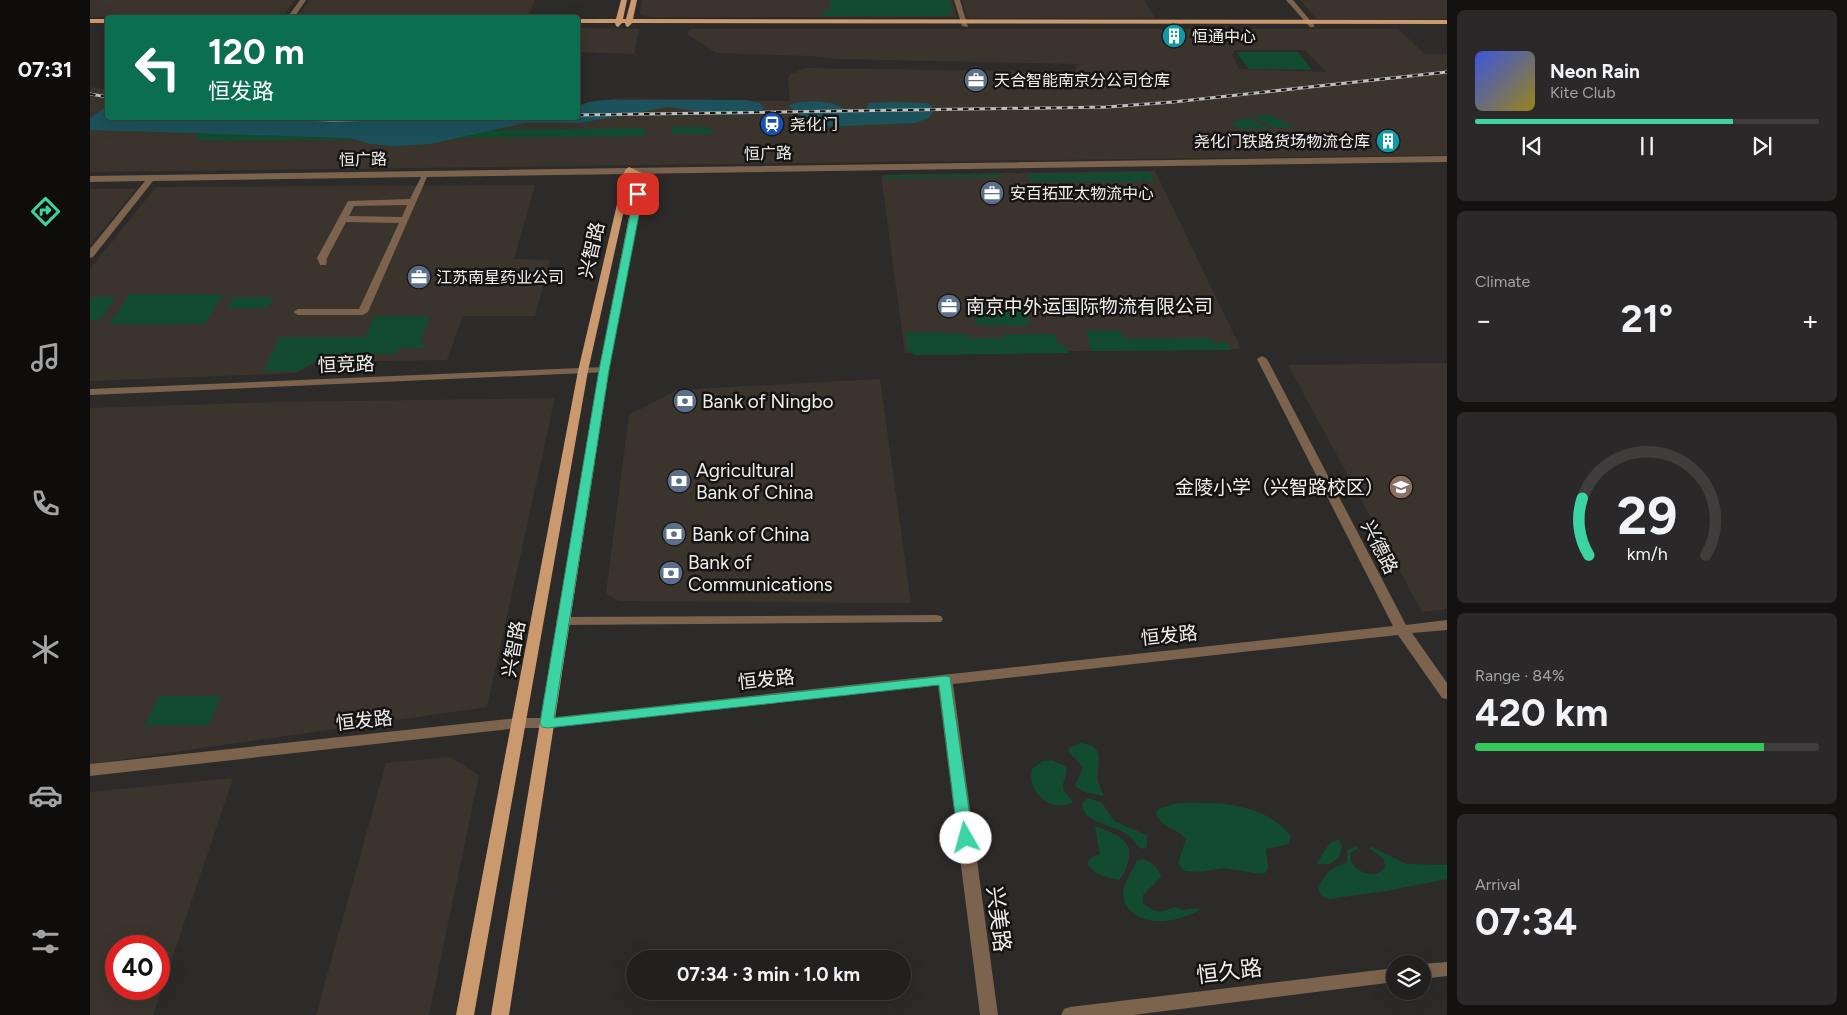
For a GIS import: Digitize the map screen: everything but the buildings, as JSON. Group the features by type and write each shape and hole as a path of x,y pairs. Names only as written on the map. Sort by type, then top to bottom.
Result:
{"main road":[{"path":"619,23 624,0"},
{"path":"629,23 634,0"},
{"path":"90,21 105,21"},
{"path":"580,22 1447,26"},
{"path":"1311,24 1447,22"},
{"path":"580,26 619,23"},
{"path":"90,25 105,25"},
{"path":"628,172 642,175"},
{"name":"兴智路","path":"465,1015 583,370 628,172"},
{"name":"兴智路","path":"500,1015 604,370 642,175"}],"street":[{"path":"292,15 303,0"},
{"path":"957,0 965,24"},
{"path":"1289,0 1311,24"},
{"name":"恒广路","path":"90,180 1447,159"},
{"name":"恒广路","path":"642,175 1447,164"},
{"name":"恒广路","path":"90,180 424,178 628,172"},
{"path":"298,312 363,312 424,178"},
{"path":"90,255 149,181"},
{"path":"323,264 322,258 351,202 412,202"},
{"path":"342,219 404,220"},
{"name":"兴德路","path":"1262,359 1402,630 1447,694"},
{"name":"恒竞路","path":"90,392 604,370"},
{"path":"563,621 936,619"},
{"name":"恒发路","path":"90,770 518,723 547,723 1447,625"},
{"name":"兴美路","path":"945,680 989,1015"},
{"path":"1431,971 1447,969"},
{"name":"恒久路","path":"1070,1015 1386,976"}],"shaded area":[{"path":"90,0 295,0 284,15 105,15 105,17 90,17"},
{"path":"310,0 535,0 529,15 299,15"},
{"path":"642,0 952,0 957,17 648,17 640,13"},
{"path":"962,0 1144,0 1155,18 970,18 967,16"},
{"path":"1300,0 1447,0 1447,19 1317,19"},
{"path":"580,28 639,29 634,54 580,52"},
{"path":"693,29 1398,29 1425,54 1447,54 1447,155 90,172 90,87 105,90 105,120 580,120 580,106 617,98 790,101 788,79 790,75 805,68 1075,72 1076,66 1081,64 838,59 810,56 717,53 687,34 689,30","holes":["1235,50 1305,50 1326,72 1239,69 1232,56"]},
{"path":"1155,171 1241,349 905,353 881,175"},
{"path":"535,185 514,259 550,260 535,316 463,316 447,360 316,362 296,373 90,381 90,269 156,187"},
{"path":"90,189 136,189 90,245"},
{"name":"金陵小学（兴智路校区）","path":"1447,363 1447,609 1422,612 1288,365"},
{"path":"880,379 911,603 619,601 606,593 629,415 677,390"},
{"path":"555,398 487,707 90,764 90,408 278,402"},
{"path":"450,757 479,775 429,1015 316,1015 386,763"},
{"path":"233,778 170,965 170,935 105,935 105,1000 158,1000 153,1015 90,1015 90,792"}],"green space":[{"path":"830,0 949,0 953,12 947,16 823,16 822,10 831,10"},
{"path":"1236,52 1298,52 1312,70 1249,69"},
{"path":"1271,115 1295,128 1276,128 1253,117"},
{"path":"1248,118 1272,129 1241,129 1233,126 1233,122"},
{"path":"672,127 707,127 715,134 674,134 671,131"},
{"path":"644,128 645,136 225,141 198,140 195,137 202,133"},
{"path":"1147,172 1151,174 1155,182 1141,180 1142,182 1030,181 1027,174"},
{"path":"1000,174 1003,177 885,178 885,175"},
{"path":"130,294 223,294 205,324 109,324"},
{"path":"90,297 116,297 99,321 90,320"},
{"path":"234,297 274,297 267,308 227,309"},
{"path":"979,299 1021,300 1024,303 1030,323 1024,326 979,325 976,323 973,312 982,311"},
{"path":"374,316 430,316 419,345 427,345 426,348 399,348 396,354 371,354 368,360 316,361 299,371 263,371 280,337 365,337"},
{"path":"1089,331 1121,331 1124,339 1209,338 1211,342 1226,342 1231,350 1092,351 1086,333"},
{"path":"905,332 967,334 968,338 1005,338 1004,334 1054,334 1057,343 1063,345 1070,353 915,355 908,351"},
{"path":"159,696 221,696 209,725 145,725"},
{"path":"1081,743 1090,745 1098,752 1098,781 1104,796 1085,792 1075,786 1083,767 1069,752 1069,748"},
{"path":"1052,760 1065,766 1067,770 1063,789 1072,802 1064,805 1056,805 1042,799 1036,793 1033,785 1032,769 1043,761"},
{"path":"1088,798 1102,803 1114,821 1147,836 1147,847 1142,849 1128,835 1087,815 1083,810 1082,803"},
{"path":"1178,803 1225,804 1254,810 1280,825 1291,836 1289,844 1266,849 1268,868 1265,873 1223,868 1199,872 1185,871 1178,863 1186,839 1162,823 1156,814 1158,809"},
{"path":"1095,826 1115,834 1126,842 1129,848 1130,854 1127,865 1124,874 1119,880 1101,875 1087,863 1092,857 1100,854"},
{"path":"1336,840 1339,840 1342,846 1339,858 1329,864 1318,864 1317,862 1327,847"},
{"path":"1356,846 1358,849 1351,852 1350,858 1357,869 1363,872 1375,874 1385,866 1383,858 1370,849 1370,846 1407,864 1447,865 1447,879 1386,891 1329,899 1322,896 1318,890 1322,880 1332,869 1347,863 1347,851"},
{"path":"1143,859 1155,866 1161,877 1143,895 1143,903 1155,911 1175,907 1183,910 1198,908 1198,911 1181,918 1152,921 1135,914 1128,908 1124,899 1124,889 1137,861"}],"water":[{"path":"604,100 746,100 760,103 764,108 759,113 726,115 668,107 580,123 525,123 430,144 394,146 369,144 351,138 90,130 90,118 105,107 105,120 580,120 580,105"},
{"path":"802,102 821,102 831,103 851,112 860,112 865,111 869,103 927,103 932,106 933,111 929,118 915,123 821,127 813,124 788,106"}],"railway":[{"path":"580,115 1107,107 1173,102 1447,72"},
{"path":"90,94 105,96"}],"place":[{"name":"恒通中心","path":"1174,36"},
{"name":"天合智能南京分公司仓库","path":"976,80"},
{"name":"尧化门","path":"772,124"},
{"name":"尧化门铁路货场物流仓库","path":"1388,141"},
{"name":"安百拓亚太物流中心","path":"992,193"},
{"name":"江苏南星药业公司","path":"419,277"},
{"name":"南京中外运国际物流有限公司","path":"949,306"},
{"name":"Bank of Ningbo","path":"685,401"},
{"name":"Agricultural Bank of China","path":"679,481"},
{"name":"金陵小学（兴智路校区）","path":"1401,487"},
{"name":"Bank of China","path":"674,534"},
{"name":"Bank of Communications","path":"671,573"}],"route":[{"path":"638,194 604,370 547,723 945,680 966,838"}]}
